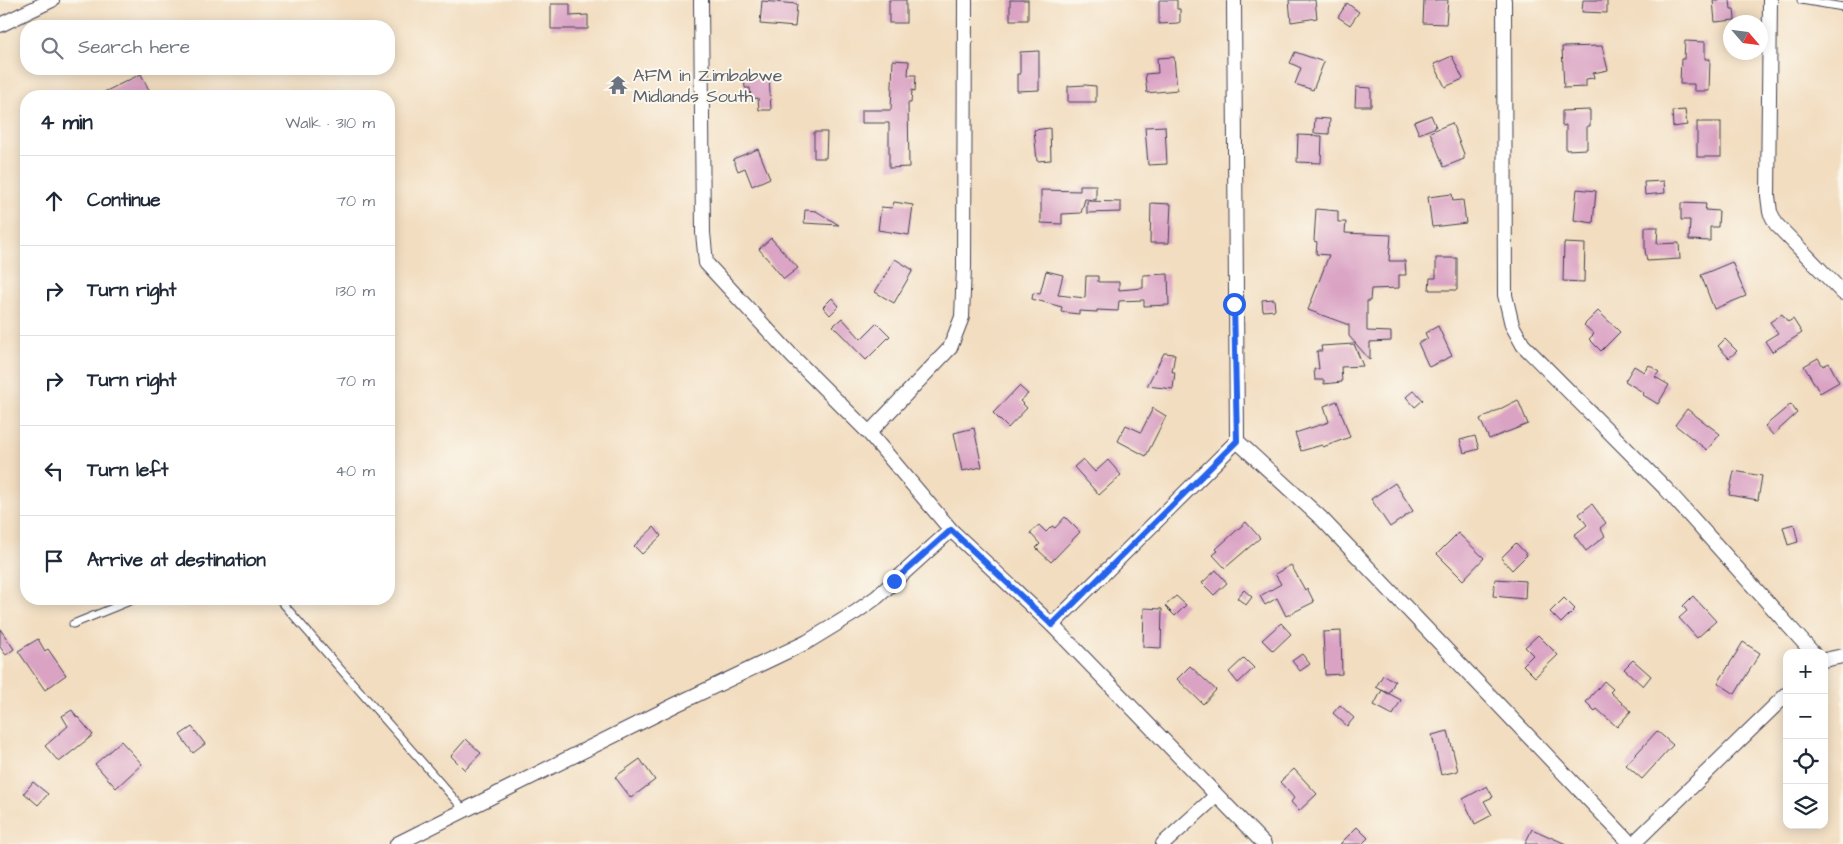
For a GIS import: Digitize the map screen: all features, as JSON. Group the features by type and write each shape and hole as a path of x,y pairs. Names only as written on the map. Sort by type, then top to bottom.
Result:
{"street":[{"path":"0,26 52,0"},
{"path":"701,0 703,233 706,263 792,356 869,433 951,530 1052,625 1264,844"},
{"path":"869,433 950,348 962,317 964,267 965,0"},
{"path":"1052,625 1237,441 1234,0"},
{"path":"1504,0 1505,295 1512,325 1523,345 1666,489 1809,649"},
{"path":"1770,0 1768,186 1770,212 1776,224 1843,293"},
{"path":"1237,441 1322,518 1632,844 1783,698"},
{"path":"397,844 677,704 807,642 863,607 951,530"},
{"path":"1828,659 1843,656"},
{"path":"1162,844 1216,796"}],"lane":[{"path":"1801,0 1843,7"},
{"path":"73,624 120,605"},
{"path":"284,605 465,811"}],"building":[{"path":"889,0 906,0 906,23 889,23"},
{"path":"1010,0 1028,0 1028,20 1010,20"},
{"path":"1159,0 1177,0 1177,9 1180,9 1180,22 1159,24"},
{"path":"1289,0 1315,0 1317,18 1291,22"},
{"path":"1424,0 1448,0 1446,24 1423,23"},
{"path":"1583,0 1607,0 1607,13 1582,12"},
{"path":"1713,0 1730,0 1731,9 1734,9 1735,15 1723,15 1723,21 1715,22"},
{"path":"762,1 797,4 795,27 760,24"},
{"path":"1347,3 1359,12 1350,25 1338,17"},
{"path":"551,4 570,4 570,16 588,15 588,29 551,29"},
{"path":"1685,41 1705,42 1705,59 1710,59 1709,91 1694,91 1694,84 1680,84 1681,59 1684,59"},
{"path":"1602,46 1608,70 1593,73 1594,78 1586,79 1586,87 1564,88 1562,47"},
{"path":"1039,51 1039,90 1017,91 1017,74 1020,74 1020,52"},
{"path":"1295,52 1324,62 1313,90 1295,84 1301,68 1290,63"},
{"path":"1452,56 1463,79 1445,87 1434,64"},
{"path":"1174,57 1177,90 1147,93 1145,74 1158,73 1157,58"},
{"path":"893,60 909,61 908,75 916,75 915,91 912,90 911,103 908,103 909,167 889,168 889,123 862,123 862,110 891,110"},
{"path":"142,75 149,90 108,90"},
{"path":"769,76 771,110 759,110 758,98 751,99 750,88 745,88 744,78"},
{"path":"1068,86 1096,86 1096,102 1068,102"},
{"path":"1356,87 1371,88 1371,106 1355,106"},
{"path":"1590,110 1590,126 1587,126 1587,149 1566,150 1566,125 1562,126 1562,111"},
{"path":"1685,110 1687,125 1673,127 1672,111"},
{"path":"1431,115 1436,127 1419,134 1414,122"},
{"path":"1315,118 1330,119 1329,134 1314,133"},
{"path":"1697,122 1721,122 1721,157 1697,157"},
{"path":"1452,123 1464,154 1464,159 1444,167 1430,132"},
{"path":"1165,126 1167,164 1148,165 1145,127"},
{"path":"1050,128 1051,160 1037,161 1034,130"},
{"path":"814,132 827,132 826,158 814,158"},
{"path":"1298,135 1322,136 1321,163 1297,162"},
{"path":"758,149 770,178 752,186 745,168 738,171 733,159"},
{"path":"1664,181 1665,193 1645,195 1644,182"},
{"path":"1080,185 1096,185 1096,200 1085,199 1081,213 1062,214 1062,224 1041,223 1041,190 1080,191"},
{"path":"1577,189 1596,191 1593,223 1574,220"},
{"path":"1452,194 1453,201 1463,200 1466,223 1432,227 1428,197"},
{"path":"1087,201 1121,202 1121,212 1087,213"},
{"path":"894,202 913,205 909,235 878,230 881,207 892,208"},
{"path":"1151,203 1171,204 1169,243 1150,243"},
{"path":"1681,203 1706,204 1705,210 1719,211 1718,227 1710,227 1710,241 1689,240 1690,220 1681,220"},
{"path":"1316,209 1338,211 1338,222 1346,222 1345,233 1391,235 1389,261 1405,261 1406,275 1399,275 1399,288 1371,289 1370,301 1367,301 1367,331 1391,332 1391,341 1370,342 1370,360 1349,336 1349,325 1308,310 1329,255 1316,254 1317,242 1314,241"},
{"path":"805,210 816,211 839,225 804,223"},
{"path":"1645,227 1658,227 1657,244 1679,243 1680,259 1647,261"},
{"path":"771,238 798,268 784,279 759,249"},
{"path":"1564,243 1585,244 1584,282 1563,281"},
{"path":"1436,258 1457,258 1457,290 1429,290 1430,278 1436,278"},
{"path":"895,259 913,270 894,303 875,292"},
{"path":"1732,262 1746,296 1714,309 1701,275"},
{"path":"1046,271 1063,275 1058,295 1085,298 1086,276 1098,276 1098,282 1119,282 1119,290 1143,288 1143,275 1168,274 1169,305 1144,306 1144,300 1119,301 1118,311 1079,311 1079,314 1061,312 1062,307 1032,299 1033,293 1040,294"},
{"path":"832,298 839,306 830,315 823,307"},
{"path":"1274,299 1275,310 1263,311 1262,300"},
{"path":"1598,311 1620,332 1601,351 1589,339 1594,334 1584,325"},
{"path":"1782,314 1788,322 1793,319 1802,333 1772,352 1765,341 1778,333 1770,322"},
{"path":"842,318 861,339 877,323 890,336 866,360 833,326"},
{"path":"1438,326 1452,356 1429,367 1418,343 1428,339 1425,333"},
{"path":"1725,339 1737,351 1729,358 1718,346"},
{"path":"1354,344 1363,366 1341,367 1342,382 1324,384 1324,380 1315,380 1314,369 1319,369 1317,351 1322,351 1321,346"},
{"path":"1164,353 1175,354 1172,372 1175,372 1173,389 1147,386"},
{"path":"1818,358 1823,366 1829,363 1839,382 1820,393 1804,366"},
{"path":"1649,365 1659,372 1655,377 1669,385 1658,404 1625,381 1634,366 1644,372"},
{"path":"1019,386 1028,394 1020,401 1027,408 1008,428 993,413"},
{"path":"1414,390 1423,400 1415,407 1406,397"},
{"path":"1518,400 1528,424 1489,439 1480,419"},
{"path":"1337,401 1350,437 1323,447 1322,445 1301,451 1295,433 1329,422 1324,406"},
{"path":"1791,404 1797,413 1773,435 1765,426"},
{"path":"1153,408 1166,416 1146,456 1118,441 1126,425 1141,432"},
{"path":"1687,409 1720,434 1707,450 1675,425"},
{"path":"974,428 982,467 962,471 954,433"},
{"path":"1475,436 1479,449 1464,453 1460,440"},
{"path":"1083,459 1095,472 1108,460 1121,475 1099,495 1074,467"},
{"path":"1734,471 1762,476 1758,500 1729,495"},
{"path":"1395,483 1413,511 1390,527 1371,499"},
{"path":"1592,504 1606,523 1600,528 1605,536 1586,551 1574,535 1587,525 1579,514"},
{"path":"1065,517 1080,532 1051,562 1036,548 1040,544 1030,533 1039,525 1046,532 1052,526 1055,528"},
{"path":"1246,522 1260,538 1225,568 1213,555 1218,551 1216,549"},
{"path":"1794,524 1798,542 1788,545 1783,527"},
{"path":"654,527 661,536 642,554 634,546"},
{"path":"1458,533 1484,558 1463,580 1437,554"},
{"path":"1516,543 1527,555 1512,570 1501,558"},
{"path":"1291,565 1314,602 1286,616 1277,598 1265,605 1260,596 1281,584 1275,574"},
{"path":"1216,570 1227,583 1214,595 1202,583"},
{"path":"1495,579 1526,581 1525,599 1493,596"},
{"path":"1244,590 1252,597 1246,605 1237,598"},
{"path":"1176,596 1186,605 1175,616 1165,606"},
{"path":"1693,596 1716,621 1697,638 1679,618 1687,611 1683,606"},
{"path":"1564,598 1575,609 1561,623 1550,612"},
{"path":"1144,608 1162,609 1161,648 1143,647"},
{"path":"1281,623 1291,634 1273,651 1262,640"},
{"path":"0,629 14,649 6,655 0,647"},
{"path":"1341,631 1342,674 1325,675 1323,632"},
{"path":"1538,635 1558,655 1535,677 1523,665 1533,655 1525,647"},
{"path":"38,639 45,651 48,649 66,675 45,690 18,651"},
{"path":"1743,642 1760,653 1735,694 1718,683"},
{"path":"1302,654 1310,664 1300,671 1292,661"},
{"path":"1244,658 1254,668 1238,683 1229,672"},
{"path":"1633,660 1651,676 1643,686 1624,669"},
{"path":"1190,666 1216,690 1203,704 1177,679"},
{"path":"1383,675 1395,681 1389,694 1376,687"},
{"path":"1604,681 1613,689 1610,692 1631,711 1617,727 1586,702"},
{"path":"1382,690 1401,700 1393,715 1374,705"},
{"path":"1340,705 1354,718 1347,726 1333,713"},
{"path":"72,710 93,735 59,762 45,746 68,726 62,716"},
{"path":"192,727 205,744 193,753 180,735"},
{"path":"1448,731 1458,771 1441,775 1432,735"},
{"path":"1657,731 1673,745 1642,779 1626,765"},
{"path":"466,739 481,753 465,770 451,756"},
{"path":"121,741 142,764 116,788 95,764"},
{"path":"640,759 655,780 631,798 615,777"},
{"path":"1294,769 1317,794 1299,811 1291,802 1294,798 1280,782"},
{"path":"33,782 48,794 38,805 24,793"},
{"path":"1487,786 1493,797 1484,801 1492,815 1475,824 1463,799"},
{"path":"1357,827 1368,838 1362,844 1340,844"},
{"path":"1532,829 1566,844 1525,844"}],"place":[{"name":"AFM in Zimbabwe Midlands South","path":"618,85"}],"route":[{"path":"894,581 951,530 1052,625 1237,441 1234,304"}]}
